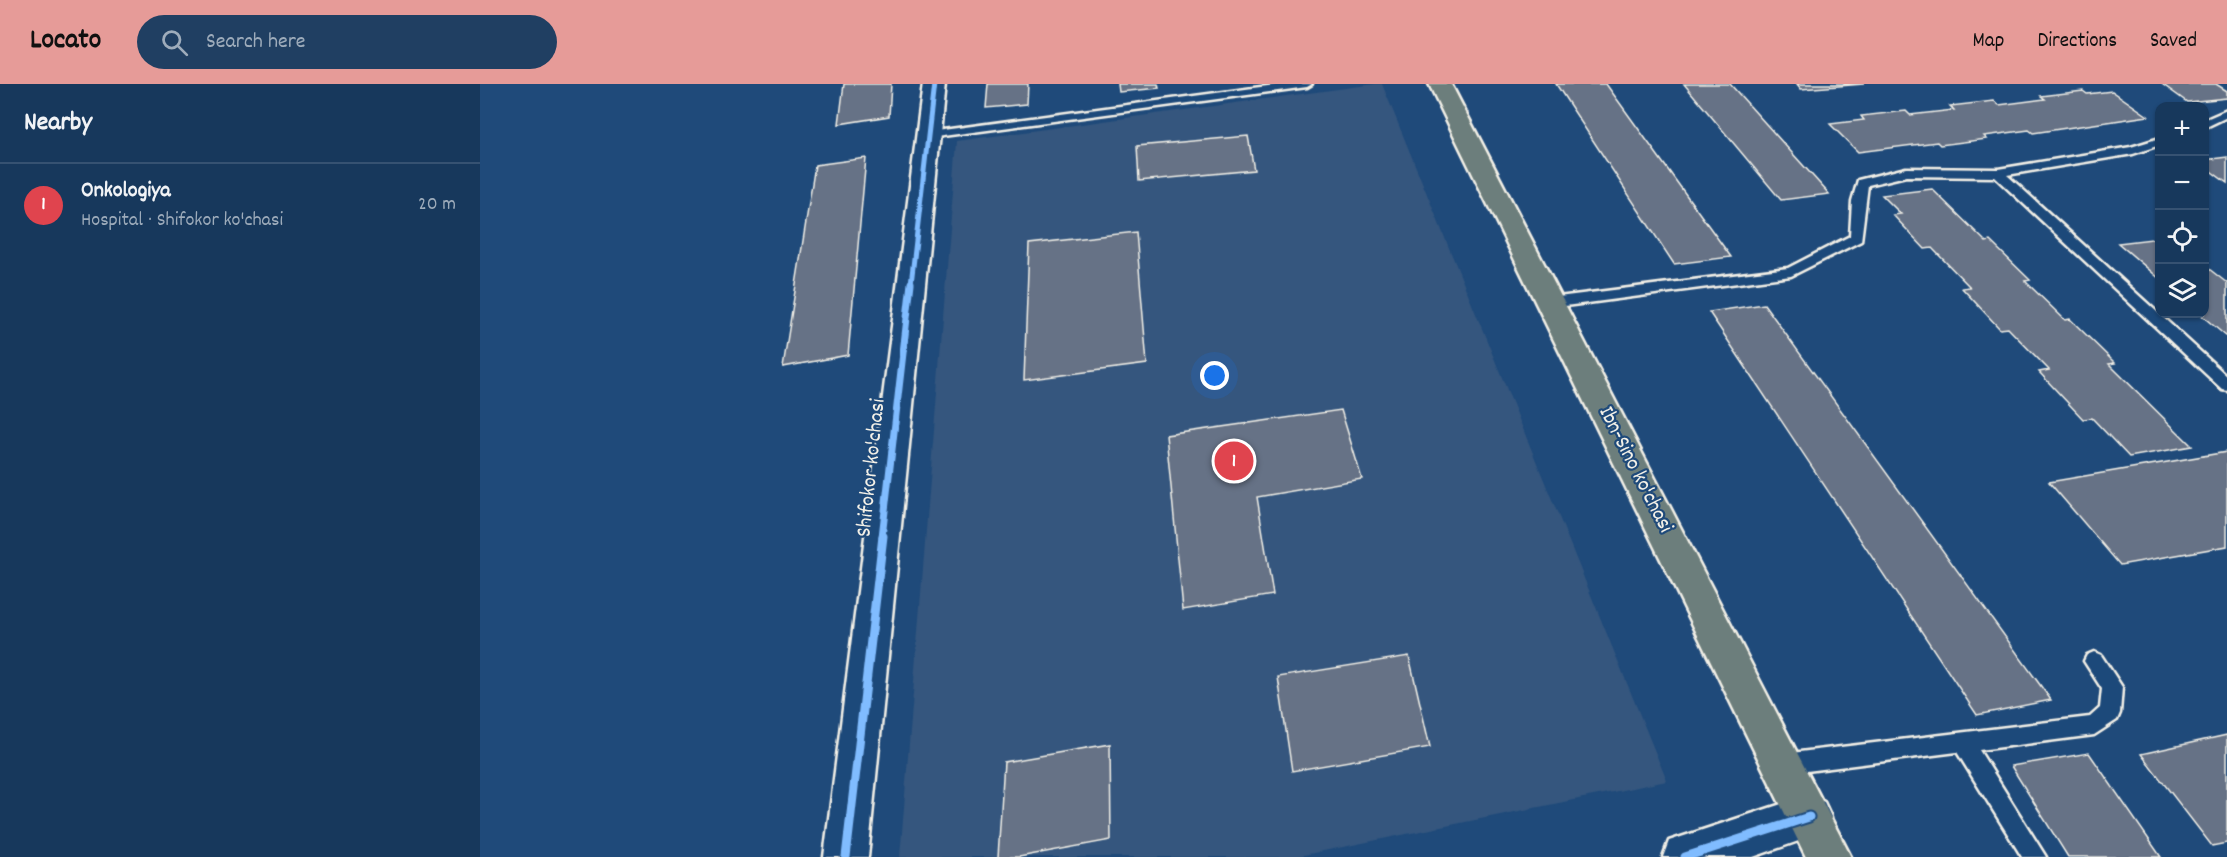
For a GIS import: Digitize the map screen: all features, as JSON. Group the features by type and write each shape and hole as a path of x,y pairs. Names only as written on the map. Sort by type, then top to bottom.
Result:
{"main road":[{"name":"Ibn-Sino ko'chasi","path":"1440,84 1829,857"}],"street":[{"name":"Shifokor ko'chasi","path":"846,857 934,84"},
{"path":"1685,857 1809,817"}],"lane":[{"path":"928,135 1307,84"},
{"path":"2209,123 2227,113"},
{"path":"1550,303 1791,272 1856,238 1858,201 1862,183 1906,172 1998,173 2133,150 2155,143"},
{"path":"1998,173 2227,385"},
{"path":"1783,764 2094,726 2110,713 2112,687 2094,660"},
{"path":"1962,742 2035,857"}],"shaded area":[{"path":"1382,84 1667,781 1294,857 900,857 957,141"}],"building":[{"path":"844,84 891,84 889,116 839,124"},
{"path":"988,84 1028,84 1027,104 986,108"},
{"path":"1118,84 1158,84 1159,88 1119,92"},
{"path":"1556,84 1606,84 1731,257 1674,264"},
{"path":"1684,84 1730,84 1829,194 1781,200"},
{"path":"1797,84 1864,84 1801,89"},
{"path":"2162,84 2216,84 2227,91 2227,98 2187,102"},
{"path":"2083,91 2087,94 2112,91 2148,116 2033,133 2029,130 1984,136 1987,139 1940,145 1937,142 1858,152 1830,124 1864,120 1861,116 1906,111 1910,115 1954,110 1950,106 1994,101 1999,105 2045,99 2041,96"},
{"path":"1248,136 1254,170 1139,181 1137,146"},
{"path":"2227,157 2227,183 2209,170 2209,159"},
{"path":"866,158 848,355 783,367 815,165"},
{"path":"1932,189 1986,242 1990,241 2030,280 2025,281 2065,320 2070,319 2115,363 2109,364 2192,446 2129,457 2092,418 2083,419 2039,372 2049,370 2008,328 2000,329 1962,288 1970,287 1932,248 1925,249 1893,215 1901,214 1882,195"},
{"path":"1136,232 1147,364 1024,380 1029,244"},
{"path":"2155,239 2155,275 2118,243"},
{"path":"2209,269 2227,283 2227,337 2205,318 2209,318"},
{"path":"1764,304 2051,700 1977,715 1709,312"},
{"path":"1341,410 1362,479 1257,497 1273,595 1183,610 1166,435"},
{"path":"2227,452 2227,546 2120,565 2049,482"},
{"path":"1409,656 1430,747 1292,771 1278,677"},
{"path":"2227,735 2227,843 2212,846 2141,754"},
{"path":"1110,744 1111,840 1019,857 998,857 1004,762"},
{"path":"2089,753 2161,857 2068,857 2011,766"}],"cycle path":[{"path":"846,857 934,84"},
{"path":"1685,857 1809,817"}],"place":[{"name":"Onkologiya","path":"1234,461"}]}
